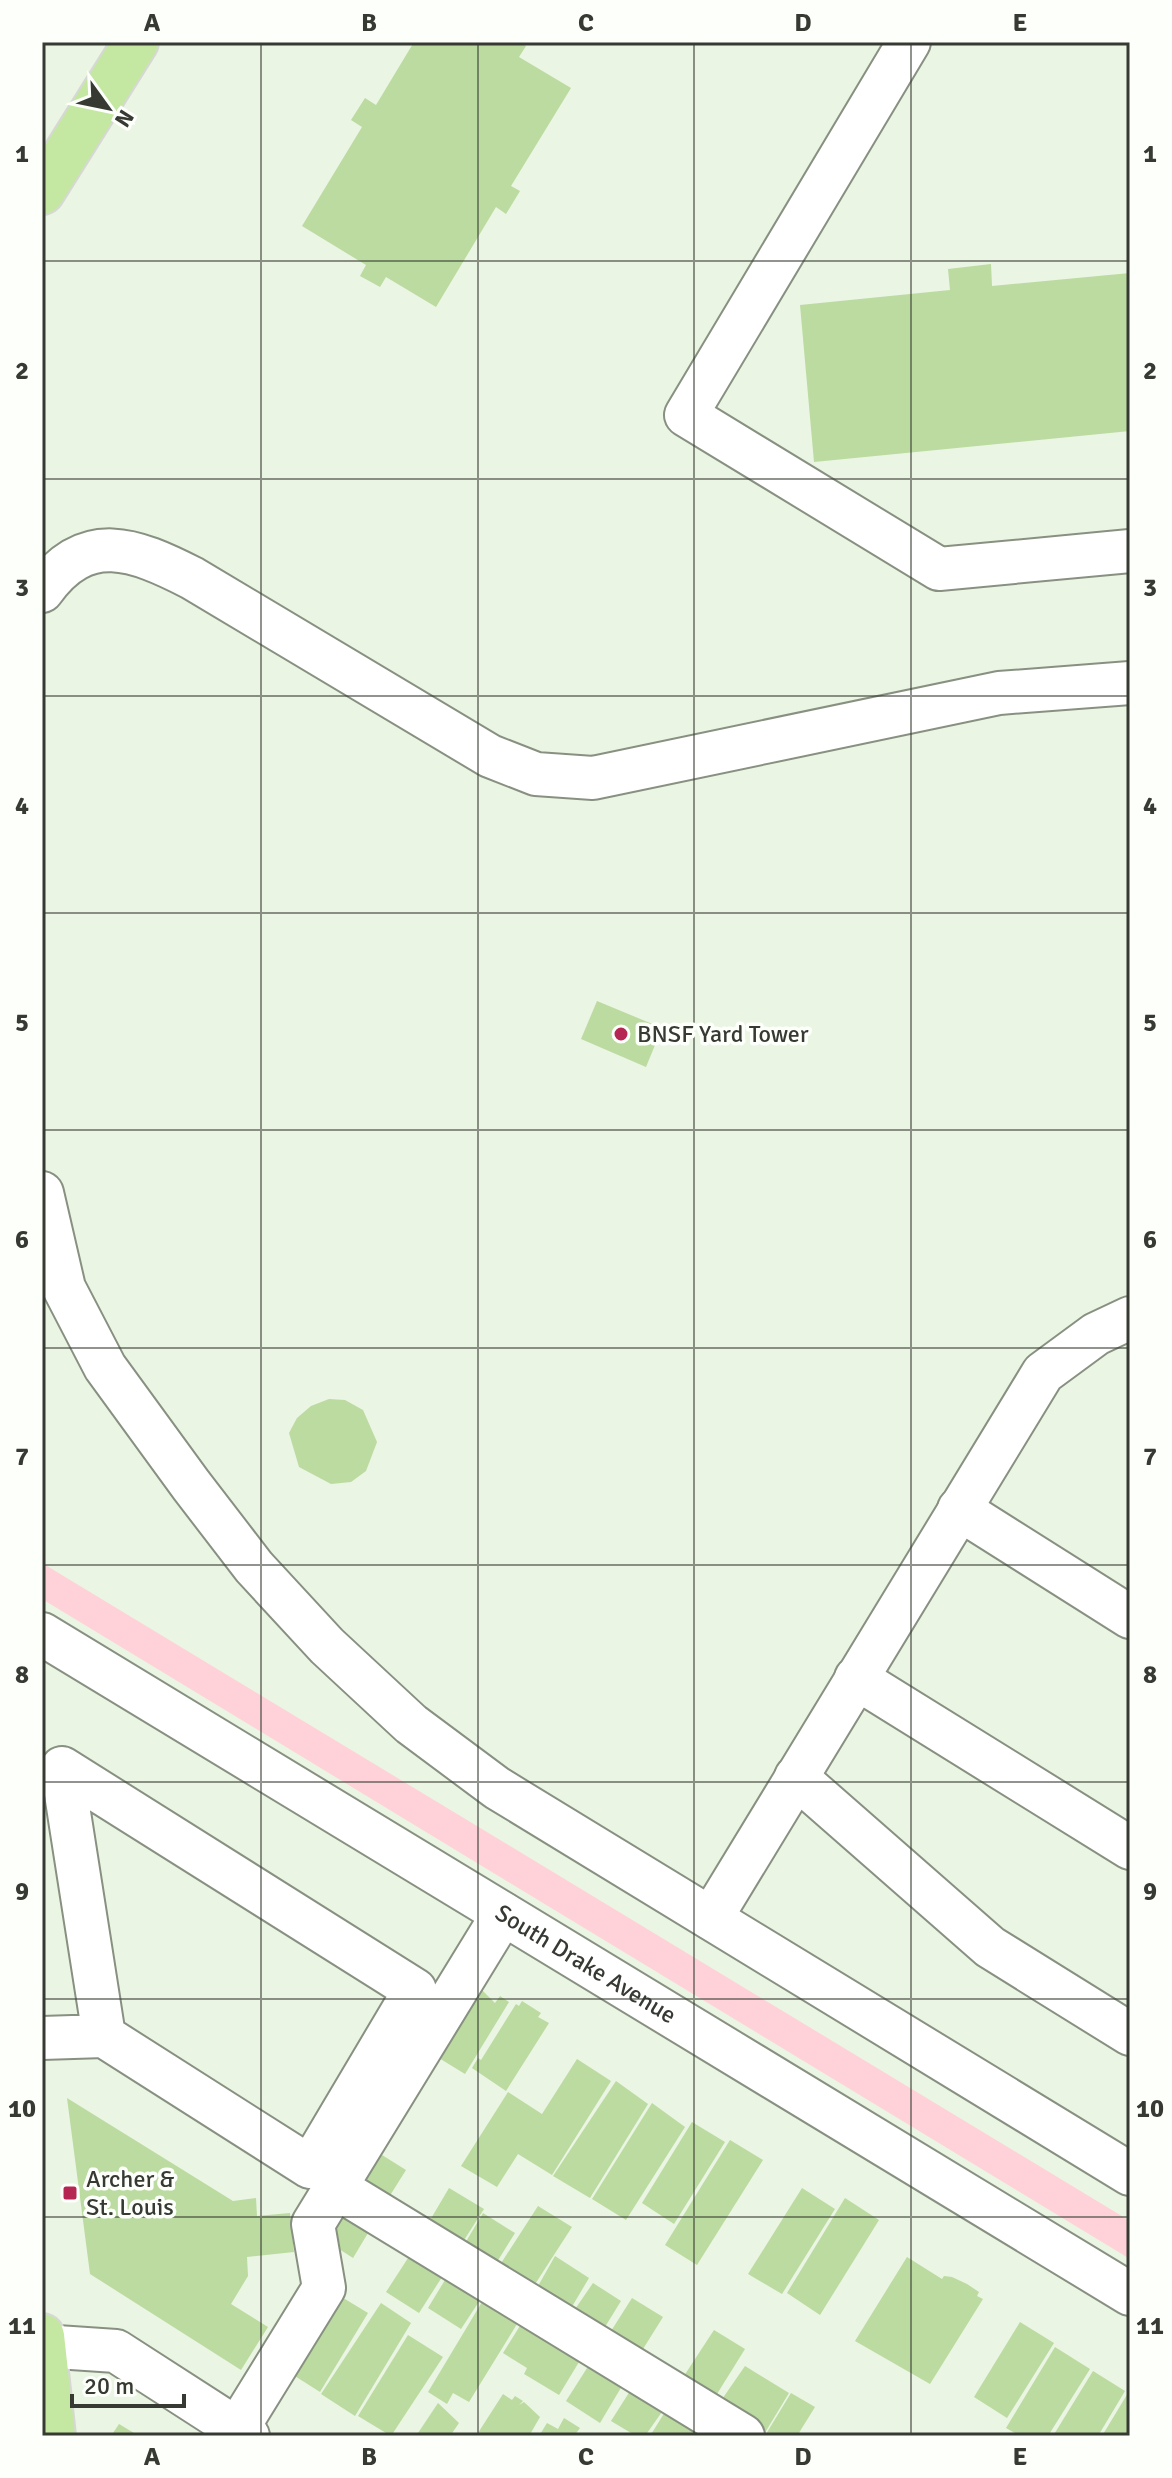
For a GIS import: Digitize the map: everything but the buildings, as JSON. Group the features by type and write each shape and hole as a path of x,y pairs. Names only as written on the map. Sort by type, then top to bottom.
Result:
{"main road":[{"path":"42,192 136,42"},
{"path":"42,2343 53,2436"}],"street":[{"path":"909,42 686,415 939,569 1130,551"},
{"path":"42,591 55,572 86,553 119,549 148,555 206,586 490,756 536,774 593,778 999,693 1130,683"},
{"path":"42,1193 64,1288 105,1367 254,1567 327,1646 411,1724 497,1788 1130,2174"},
{"path":"711,1918 1043,1373 1119,1336"},
{"path":"959,1509 1130,1617"},
{"name":"South Drake Avenue","path":"42,1634 1130,2294"},
{"path":"856,1678 1130,1848"},
{"path":"42,2038 104,2036 310,2167 415,1990 62,1768 104,2036"},
{"path":"796,1777 990,1947 1130,2034"},
{"path":"42,2343 116,2351 243,2433 324,2288 313,2224 503,1914"},
{"path":"335,2187 743,2436"}],"shaded area":[{"path":"42,1563 1130,2221 1130,2259 42,1599"}],"place":[{"name":"BNSF Yard Tower","path":"621,1034"},
{"name":"Archer & St. Louis","path":"70,2193"}]}
